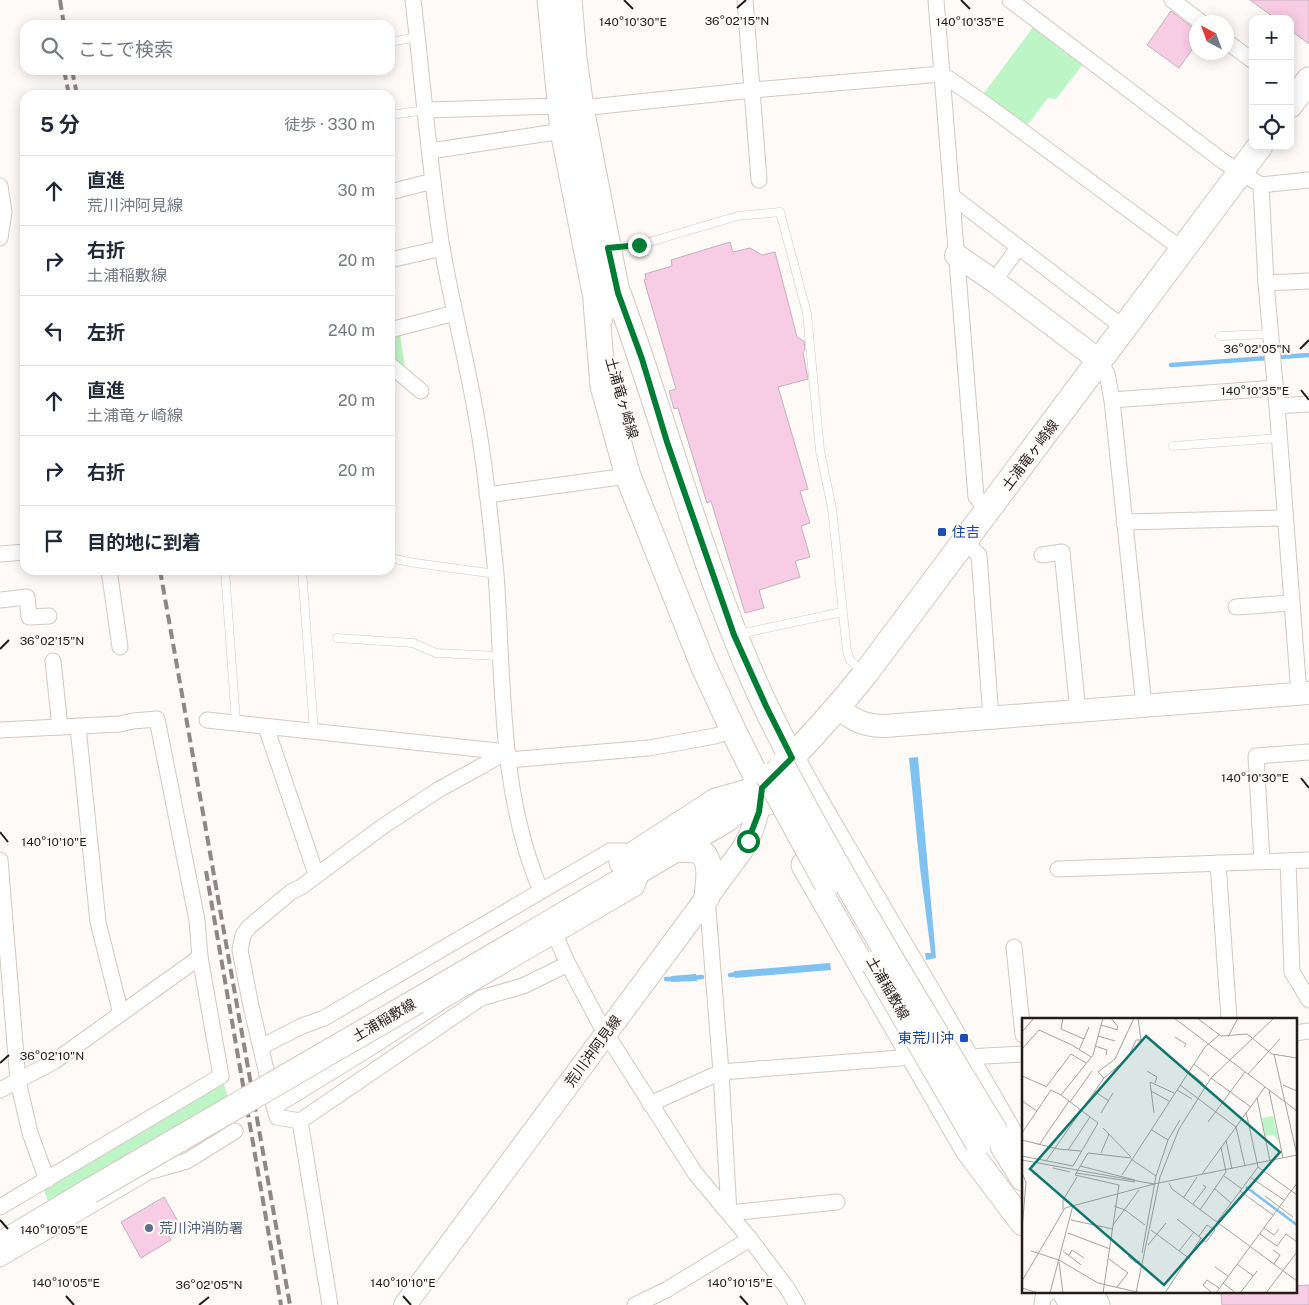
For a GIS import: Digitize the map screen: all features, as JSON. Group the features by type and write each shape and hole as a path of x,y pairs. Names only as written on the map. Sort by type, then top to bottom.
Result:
{"main road":[{"name":"土浦竜ヶ崎線","path":"550,0 571,107 608,248 607,297"},
{"name":"土浦竜ヶ崎線","path":"569,0 574,58 571,107 563,131 607,297 630,360 639,460 682,587 704,642 744,730 776,772 838,707 865,674 1182,250 1251,178 1259,150"},
{"path":"607,297 603,386 639,460 702,664 733,730 823,814 1022,1155"},
{"path":"607,297 642,359 667,442 734,635 766,706 776,772 792,844 968,1150 1022,1221"},
{"name":"土浦稲敷線","path":"638,863 678,849 727,819 776,772"},
{"name":"土浦稲敷線","path":"0,1245 86,1185 638,863 716,801 776,772"},
{"name":"土浦稲敷線","path":"776,772 803,842 987,1138 1022,1220"},
{"path":"678,849 698,851 706,858 709,868 707,898"},
{"name":"土浦稲敷線","path":"987,1138 1022,1177"},
{"name":"土浦稲敷線","path":"0,1226 86,1185"},
{"path":"1065,1292 1073,1305"},
{"path":"1090,1292 1097,1305"}],"street":[{"path":"413,0 442,248 482,451 496,574 507,756 519,825 534,876 541,891"},
{"path":"745,0 759,180"},
{"path":"936,0 976,497 988,510"},
{"path":"1010,0 1224,162 1251,178 1309,180"},
{"path":"1172,0 1192,15"},
{"path":"1234,47 1252,60"},
{"path":"426,110 571,107 942,74 1182,250"},
{"path":"430,152 563,131"},
{"path":"838,707 855,721 870,726 886,726 1304,694 1291,603 1266,283 1251,178"},
{"path":"395,191 433,181"},
{"path":"0,186 4,212 0,238"},
{"path":"952,196 1124,328"},
{"path":"395,259 442,248"},
{"path":"994,281 1018,248"},
{"path":"956,255 994,281 1100,361 1108,379 1112,400 1144,706"},
{"path":"1266,283 1309,281"},
{"path":"395,329 455,313"},
{"path":"395,369 421,391"},
{"path":"1112,400 1275,388"},
{"path":"1277,406 1309,404"},
{"path":"487,495 639,460"},
{"path":"1124,522 1285,518"},
{"path":"965,542 980,555 991,718"},
{"path":"0,554 20,552"},
{"path":"1042,555 1062,552 1078,712"},
{"path":"110,575 120,647"},
{"path":"0,600 27,597 29,617 49,616"},
{"path":"1236,607 1291,603"},
{"path":"53,661 60,728"},
{"path":"0,730 120,724 157,719 196,920 200,957 221,1076 0,1207"},
{"path":"207,720 507,756 649,748 715,736 733,730"},
{"path":"78,726 98,922 121,1014"},
{"path":"266,726 316,874"},
{"path":"1262,862 1256,756 1309,752"},
{"path":"507,756 438,790 316,874 248,927 243,935 240,950 276,1117 300,1121 481,998 522,986 568,964"},
{"name":"荒川沖阿見線","path":"413,1301 606,1033 748,841 776,772"},
{"path":"260,1047 302,1026 324,1018 610,851 623,851 638,863 636,888 446,999 274,1107"},
{"path":"0,860 6,1019 30,1133 47,1180"},
{"path":"1058,870 1309,860"},
{"path":"1288,861 1292,972 1309,1000"},
{"path":"1218,863 1229,1018"},
{"path":"707,898 721,1072 729,1213"},
{"path":"555,935 568,964 606,1033 695,1173 750,1239 787,1288 797,1305"},
{"path":"1014,947 1022,1025"},
{"path":"0,1090 55,1061 200,957"},
{"path":"467,987 476,1002"},
{"path":"446,999 456,1014"},
{"path":"1296,1033 1309,1032"},
{"path":"966,1057 1022,1054"},
{"path":"650,1104 721,1072 913,1057"},
{"path":"300,1121 312,1204 330,1305"},
{"path":"0,1259 148,1172 187,1160 236,1131"},
{"path":"729,1213 837,1202"},
{"path":"635,1305 666,1290 750,1239"},
{"path":"1042,1305 1043,1297 1050,1292"}],"lane":[{"path":"395,41 418,37"},
{"path":"395,114 426,110"},
{"path":"608,248 639,245 738,216 780,212 806,313 820,451 832,508 848,655 850,660 865,674"},
{"path":"1220,336 1270,334"},
{"path":"1173,446 1279,438"},
{"path":"395,559 496,574"},
{"path":"225,575 236,723"},
{"path":"302,575 314,732"},
{"path":"734,635 842,612"},
{"path":"337,638 413,643 436,652 500,656"}],"green space":[{"path":"1034,26 1084,63 1056,99 1048,98 1025,128 981,97"},
{"path":"399,328 407,380 395,369 395,329"},
{"path":"223,1081 235,1119 56,1224 43,1187"}],"water":[{"path":"918,757 936,958 926,960 925,953 931,953 909,758"},
{"path":"830,963 831,970 735,978 734,971"},
{"path":"696,974 697,981 671,982 671,976"}],"building":[{"path":"1250,0 1309,0 1309,44 1294,33 1294,15 1271,15"},
{"path":"1171,11 1189,25 1189,54 1179,68 1147,45"},
{"path":"730,242 733,252 750,248 762,255 775,252 797,337 804,341 805,349 803,353 808,379 778,387 808,489 800,491 810,523 801,526 810,557 795,561 800,577 759,590 764,608 745,613 711,501 707,503 678,408 674,409 669,391 676,389 644,280 646,279 645,274 672,266 671,260"},
{"name":"荒川沖消防署","path":"164,1197 180,1225 167,1232 171,1240 141,1258 121,1222"},
{"path":"1309,1285 1309,1305 1222,1305 1221,1293 1296,1292 1296,1286"}],"waterway":[{"path":"1171,365 1309,355"},
{"path":"730,975 739,974"},
{"path":"691,978 702,977"},
{"path":"666,979 676,979"}],"railway":[{"path":"60,0 63,20"},
{"path":"65,75 68,90"},
{"path":"73,75 76,90"},
{"path":"161,575 290,1305"},
{"path":"206,871 281,1305"}],"place":[{"name":"住吉","path":"942,532"},
{"name":"東荒川沖","path":"964,1038"},
{"name":"荒川沖消防署","path":"149,1228"}],"route":[{"path":"639,245 608,248 618,293 642,359 667,442 734,635 792,758 762,788 759,812 748,841"}]}
